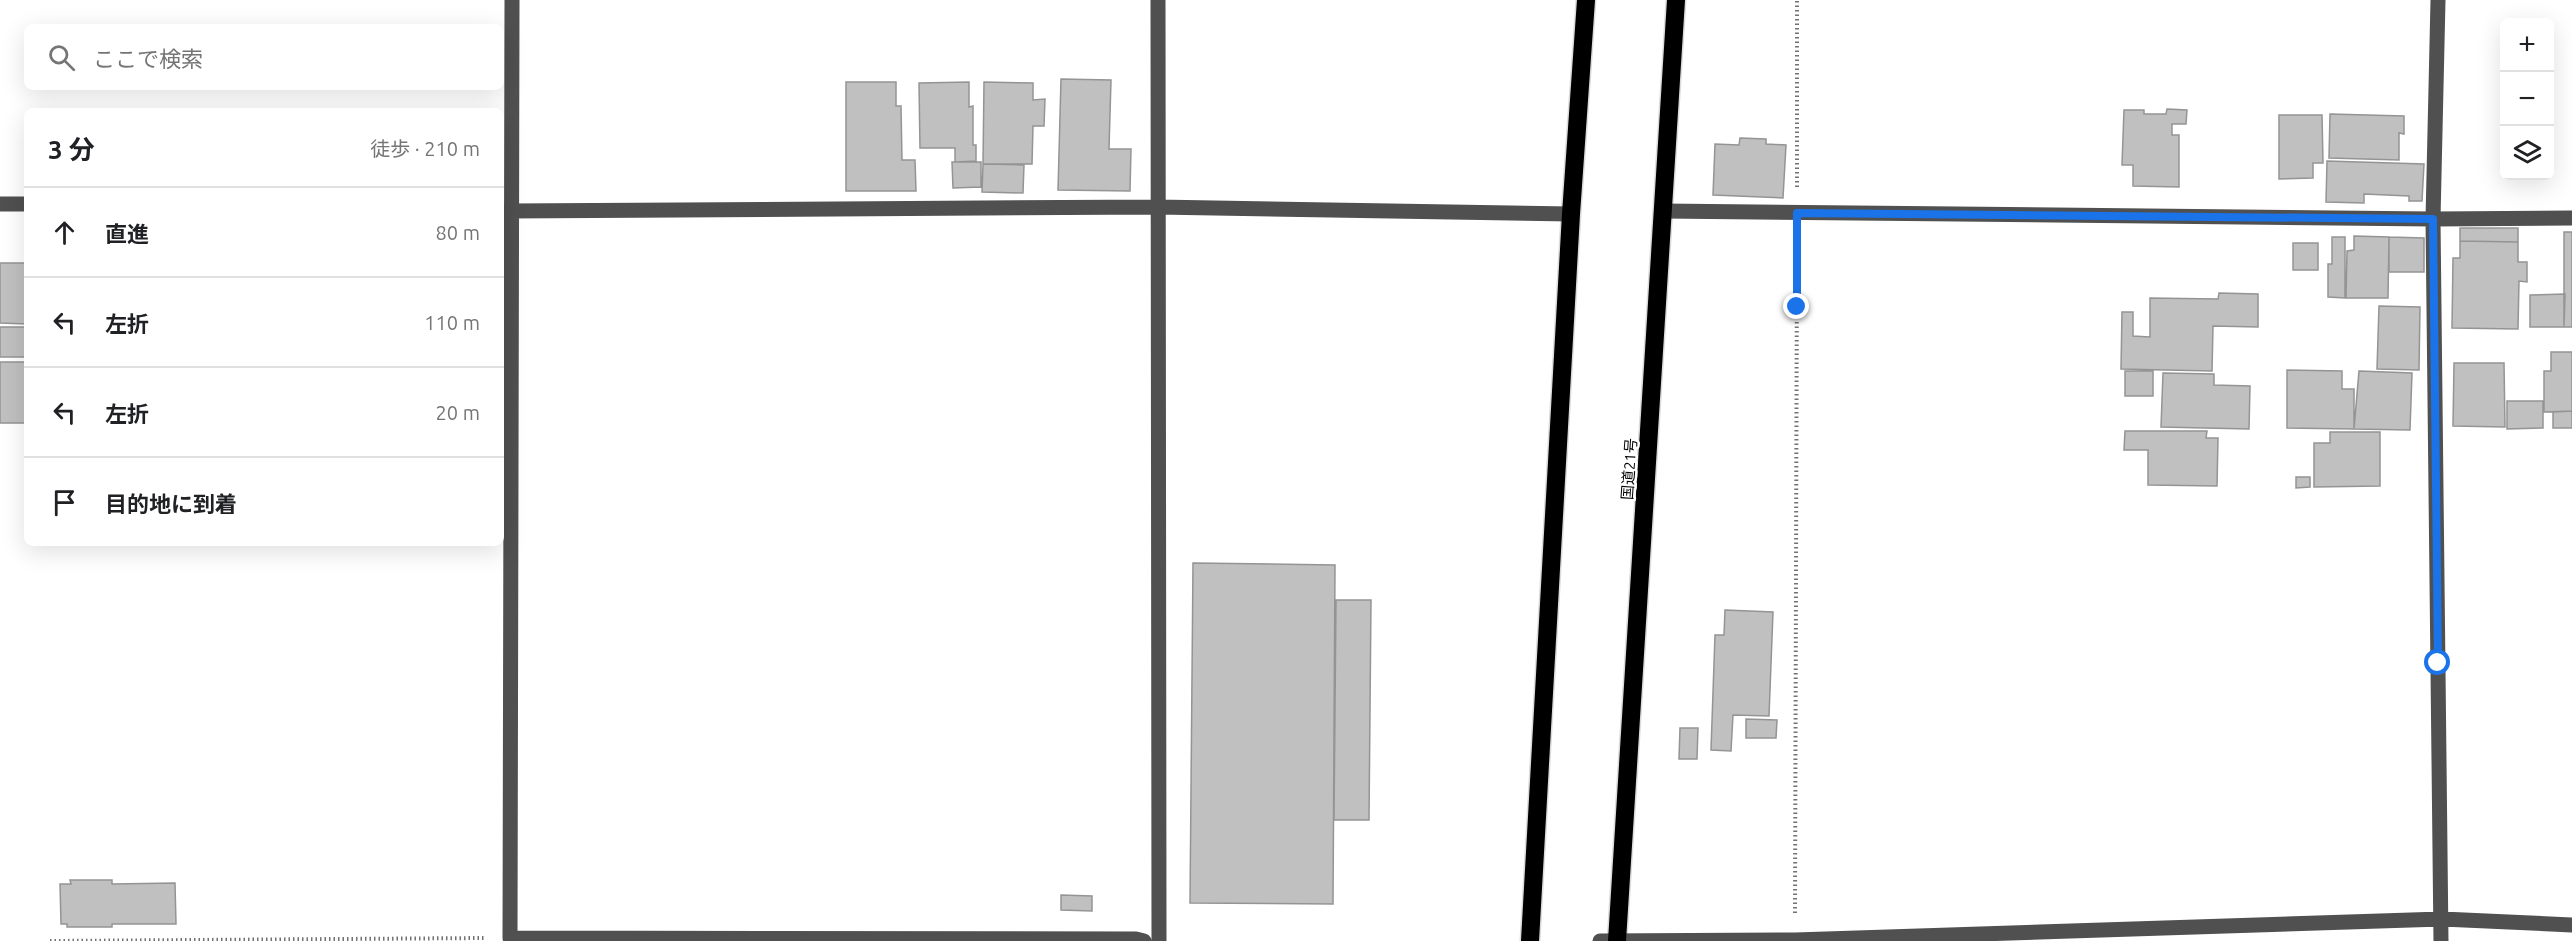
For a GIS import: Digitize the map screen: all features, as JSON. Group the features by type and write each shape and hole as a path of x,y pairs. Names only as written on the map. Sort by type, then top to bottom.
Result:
{"highway":[{"path":"1530,941 1571,214 1586,0"},
{"name":"国道21号","path":"1617,941 1676,0"}],"street":[{"path":"512,0 505,211 510,938 1137,939 1144,941"},
{"path":"1158,0 1159,941"},
{"path":"2438,0 2433,219 2441,941"},
{"path":"0,204 24,204"},
{"path":"505,211 1157,207 1571,214"},
{"path":"1663,211 2433,219 2572,218"},
{"path":"1600,941 1796,940 2442,919 2572,925"}],"path":[{"path":"1796,940 1797,0"},
{"path":"50,941 510,938"}],"building":[{"path":"1061,79 1111,80 1109,149 1131,149 1130,191 1058,190"},
{"path":"846,82 896,82 896,106 901,106 902,160 915,160 916,191 846,191"},
{"path":"969,82 969,107 973,106 973,145 976,145 976,161 955,162 955,148 920,148 919,83"},
{"path":"984,82 1033,83 1033,100 1045,99 1044,126 1033,126 1032,164 983,164"},
{"path":"2167,109 2187,110 2186,124 2172,124 2172,135 2179,135 2179,187 2133,186 2133,165 2122,165 2124,110 2144,110 2144,114 2166,114"},
{"path":"2330,114 2404,116 2404,134 2399,133 2399,160 2329,158"},
{"path":"2279,115 2322,115 2323,163 2313,163 2313,178 2279,179"},
{"path":"1740,138 1766,139 1766,144 1786,145 1783,198 1713,195 1715,144 1739,145"},
{"path":"2327,161 2424,164 2422,201 2409,201 2409,196 2364,194 2364,203 2326,202"},
{"path":"952,162 981,162 981,187 953,188"},
{"path":"983,164 1024,165 1023,193 982,192"},
{"path":"2460,228 2518,228 2518,242 2460,241"},
{"path":"2564,232 2572,232 2572,327 2564,327"},
{"path":"2354,236 2389,237 2388,298 2346,298 2347,251 2354,250"},
{"path":"2332,237 2345,237 2345,298 2328,297 2328,264 2332,264"},
{"path":"2389,237 2424,238 2424,272 2389,272"},
{"path":"2460,241 2518,242 2518,262 2527,262 2527,282 2519,281 2518,329 2452,328 2453,258 2460,258"},
{"path":"2293,243 2318,243 2318,270 2293,270"},
{"path":"0,263 24,263 24,324 0,323"},
{"path":"2219,293 2258,294 2258,327 2213,326 2212,371 2121,369 2122,312 2133,312 2133,336 2150,337 2150,298 2218,299"},
{"path":"2565,294 2564,327 2530,327 2530,295"},
{"path":"2379,306 2420,307 2419,370 2377,369"},
{"path":"0,327 24,327 24,357 0,357"},
{"path":"2551,352 2572,352 2572,411 2544,412 2544,371 2551,371"},
{"path":"0,362 24,362 24,423 0,423"},
{"path":"2454,363 2504,363 2505,427 2453,426"},
{"path":"2287,370 2342,371 2342,389 2354,389 2354,429 2287,428"},
{"path":"2125,371 2153,371 2153,396 2125,396"},
{"path":"2359,371 2412,373 2410,430 2354,429"},
{"path":"2163,373 2214,374 2214,385 2250,386 2249,429 2161,427"},
{"path":"2507,401 2543,401 2543,428 2507,429"},
{"path":"2572,411 2572,428 2553,428 2553,412"},
{"path":"2125,431 2207,431 2206,438 2218,438 2217,486 2148,485 2148,450 2124,450"},
{"path":"2330,432 2380,432 2380,486 2314,487 2314,443 2330,443"},
{"path":"2296,477 2310,477 2310,487 2296,488"},
{"path":"1193,563 1335,565 1333,904 1190,903"},
{"path":"1336,600 1371,600 1369,820 1334,820"},
{"path":"1725,610 1773,612 1769,716 1733,715 1731,751 1711,750 1715,635 1724,635"},
{"path":"1746,719 1777,720 1776,738 1746,738"},
{"path":"1680,728 1698,728 1697,759 1679,759"},
{"path":"70,880 112,880 112,884 175,883 176,924 67,927 67,924 61,924 60,884 71,884"},
{"path":"1061,895 1092,896 1092,911 1061,910"}],"route":[{"path":"1797,307 1797,213 2433,219 2438,663"}]}
